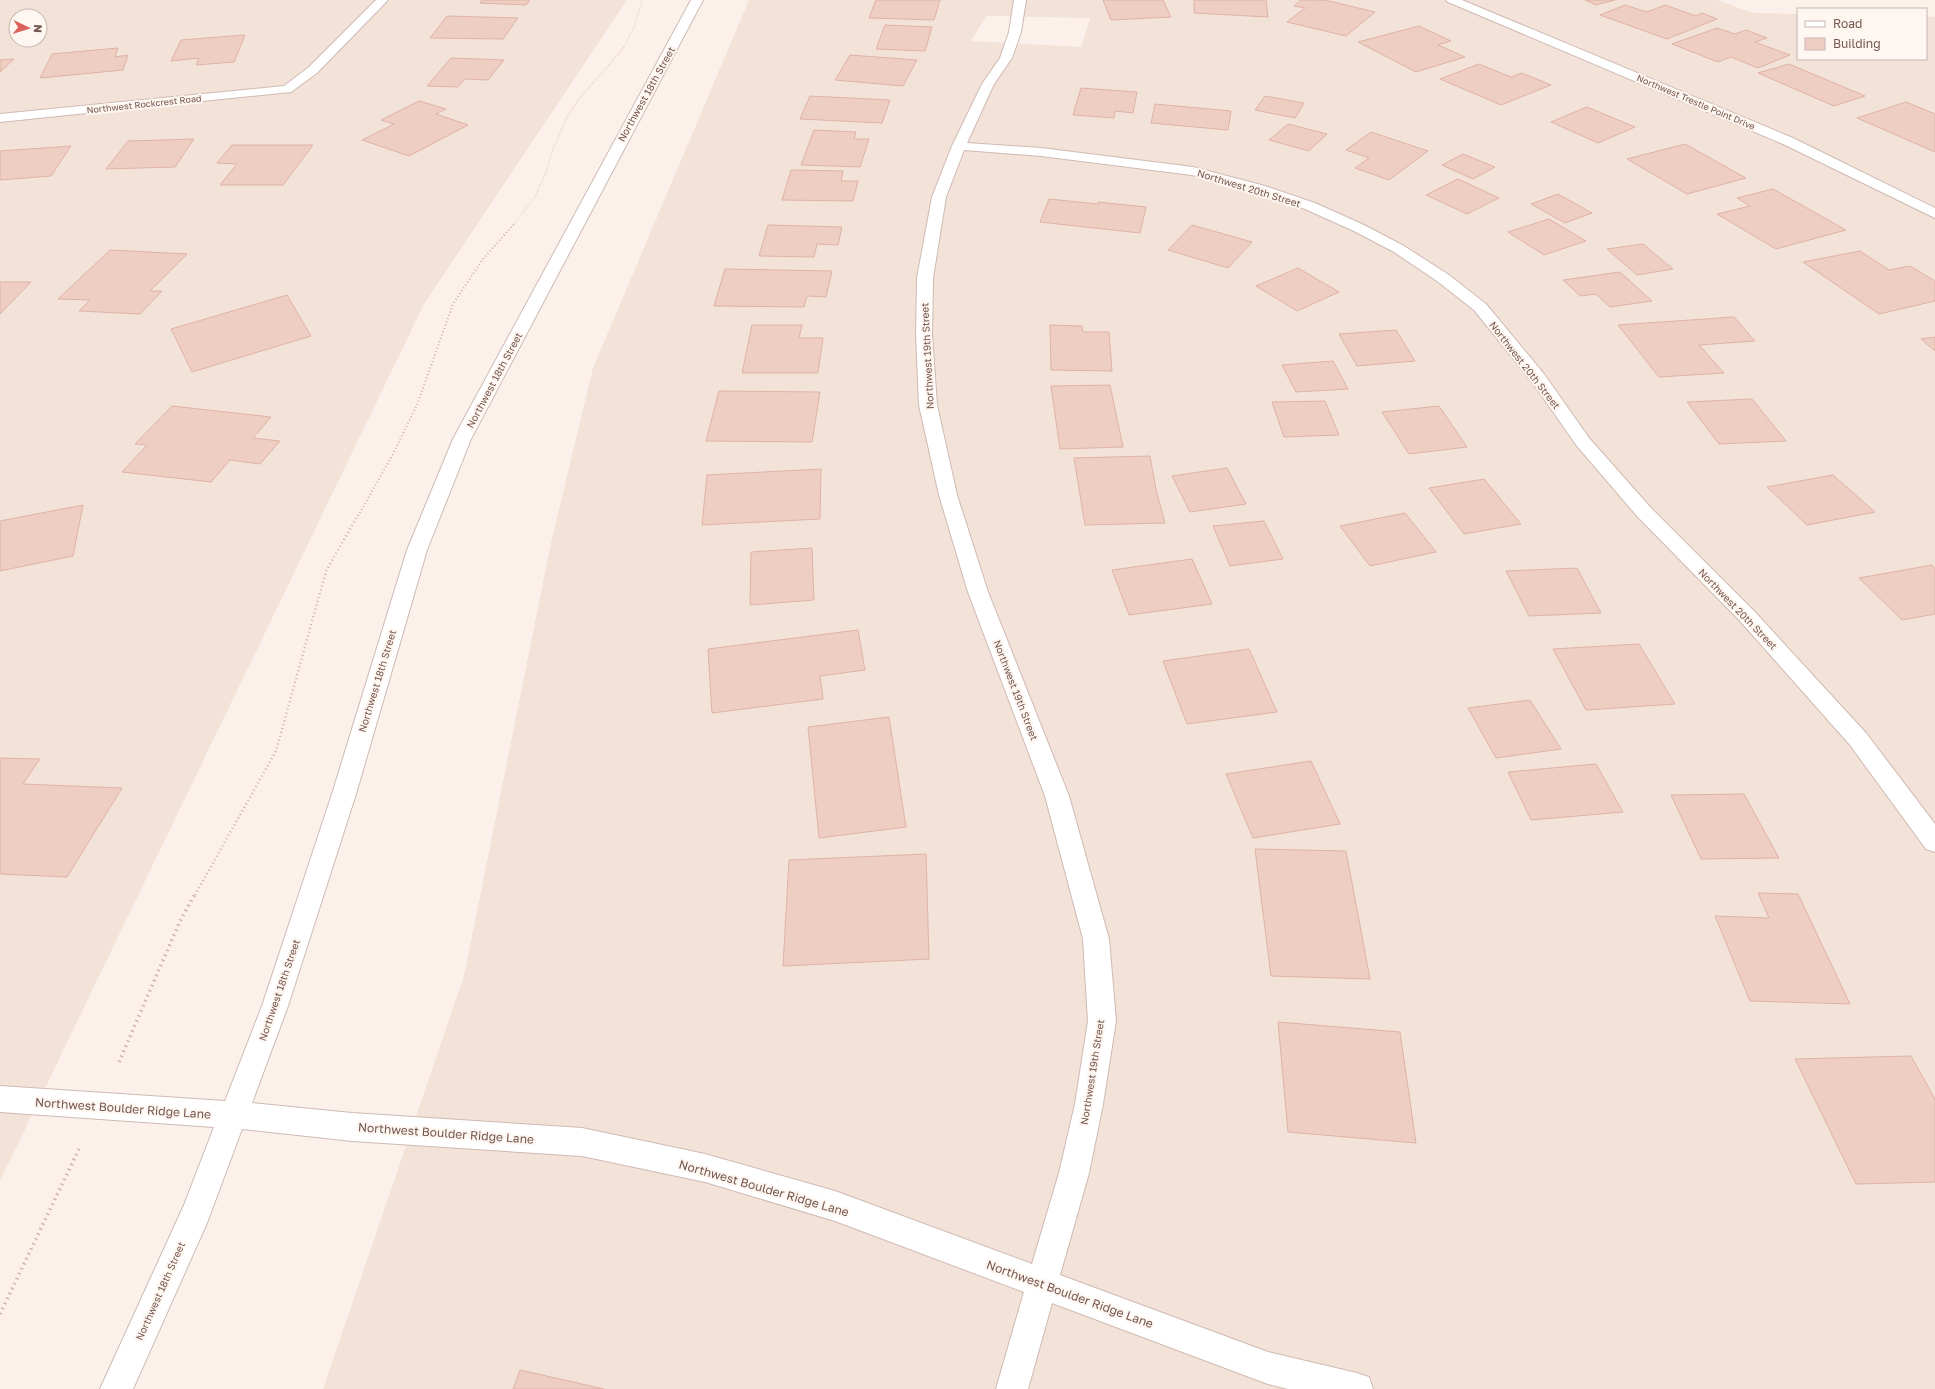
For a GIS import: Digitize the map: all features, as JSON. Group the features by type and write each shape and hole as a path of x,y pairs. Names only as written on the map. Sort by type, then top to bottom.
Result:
{"street":[{"name":"Northwest Rockcrest Road","path":"0,118 287,89 313,70 382,0"},
{"name":"Northwest 18th Street","path":"116,1389 196,1212 275,1006 344,794 417,550 459,447 632,119 698,0"},
{"name":"Northwest 19th Street","path":"1012,1389 1074,1173 1088,1104 1102,1021 1097,946 1057,796 978,592 948,495 928,405 924,334 925,278 939,197 959,146 988,84 1006,58 1015,32 1020,0"},
{"name":"Northwest Trestle Point Drive","path":"1452,0 1788,140 1935,214"},
{"name":"Northwest 20th Street","path":"959,146 1041,152 1193,171 1253,187 1310,206 1359,228 1399,248 1442,278 1480,308 1538,378 1583,442 1644,512 1747,616 1858,739 1935,842"},
{"name":"Northwest Boulder Ridge Lane","path":"0,1099 234,1115 352,1127 582,1142 705,1168 835,1206 1268,1368 1357,1389"}],"path":[{"path":"124,1052 180,921 276,751 326,571 392,456 417,405 453,304 483,259 513,226 535,197 546,172 552,151 568,115 579,99 623,50 634,27 642,0"},
{"path":"0,1314 73,1163"}],"shaded area":[{"path":"0,0 627,0 424,304 0,1181"},
{"path":"749,0 1717,0 1753,13 1797,14 1797,60 1927,60 1927,16 1935,17 1935,1389 323,1389 464,976 551,543 593,368","holes":["986,16 1090,19 1081,47 971,41"]}],"building":[{"path":"482,0 530,0 526,5 480,3"},
{"path":"876,0 940,0 934,20 869,18"},
{"path":"1103,0 1163,0 1171,17 1111,20"},
{"path":"1194,0 1266,0 1268,17 1194,13"},
{"path":"1301,0 1325,0 1375,12 1346,36 1287,22 1305,8 1294,6"},
{"path":"1585,0 1615,0 1596,5"},
{"path":"1625,5 1647,12 1665,5 1696,16 1702,13 1717,19 1667,39 1600,15"},
{"path":"447,16 518,18 503,39 430,38"},
{"path":"885,25 932,27 925,51 876,49"},
{"path":"1419,26 1451,41 1438,45 1465,57 1416,72 1358,42"},
{"path":"1717,28 1735,34 1746,30 1767,38 1755,42 1790,55 1758,68 1731,57 1718,62 1672,44"},
{"path":"245,35 234,62 196,65 199,58 171,61 181,40"},
{"path":"118,48 115,57 128,55 123,70 40,78 52,54"},
{"path":"850,55 917,60 903,86 835,80"},
{"path":"451,58 504,60 488,80 465,79 458,87 427,86"},
{"path":"14,59 0,72 0,60"},
{"path":"1479,64 1511,77 1522,73 1551,85 1501,105 1440,79"},
{"path":"1789,64 1865,96 1834,106 1758,73"},
{"path":"1081,88 1137,92 1133,113 1115,111 1114,118 1073,115"},
{"path":"810,96 890,100 882,123 800,119"},
{"path":"1265,96 1304,103 1295,118 1255,110"},
{"path":"419,101 446,109 436,114 468,125 409,156 362,140 394,124 381,120"},
{"path":"1906,102 1935,114 1935,152 1857,118"},
{"path":"1155,104 1231,111 1228,130 1151,123"},
{"path":"1587,107 1635,127 1598,143 1551,122"},
{"path":"1288,124 1327,134 1309,151 1269,140"},
{"path":"814,130 856,132 854,139 869,139 860,167 801,165"},
{"path":"1371,132 1428,151 1389,180 1355,168 1369,158 1346,150"},
{"path":"194,139 175,167 106,169 128,141"},
{"path":"1685,144 1746,178 1687,194 1627,159"},
{"path":"232,145 313,145 283,185 220,185 237,164 217,163"},
{"path":"71,146 51,176 0,180 0,151"},
{"path":"1463,154 1495,167 1473,179 1442,165"},
{"path":"791,170 843,171 841,181 858,181 853,201 782,200"},
{"path":"1458,179 1499,198 1467,214 1426,195"},
{"path":"1773,189 1846,230 1776,249 1717,214 1750,206 1737,198"},
{"path":"1558,194 1592,213 1565,223 1531,204"},
{"path":"1049,199 1146,207 1140,233 1040,222"},
{"path":"1549,219 1586,241 1544,255 1508,232"},
{"path":"768,225 842,227 838,245 817,244 814,257 759,256"},
{"path":"1192,225 1252,242 1228,268 1168,250"},
{"path":"1643,244 1673,269 1637,275 1607,249"},
{"path":"110,250 187,254 150,291 162,291 140,314 79,311 90,300 58,299"},
{"path":"1860,251 1889,270 1910,266 1935,281 1935,301 1879,314 1803,262"},
{"path":"1298,268 1339,292 1297,311 1256,286"},
{"path":"725,269 832,271 826,297 807,296 804,307 714,306"},
{"path":"1620,272 1652,301 1610,307 1596,294 1580,296 1563,280"},
{"path":"0,282 31,282 0,314"},
{"path":"287,295 311,336 192,372 171,329"},
{"path":"1734,317 1755,341 1699,345 1724,373 1659,377 1618,325"},
{"path":"752,325 802,325 799,338 823,338 818,373 742,373"},
{"path":"1050,325 1082,326 1083,332 1109,332 1112,371 1051,370"},
{"path":"1396,330 1415,361 1357,366 1339,334"},
{"path":"1935,337 1935,351 1921,339"},
{"path":"1333,361 1348,389 1296,392 1282,365"},
{"path":"1110,385 1123,447 1060,449 1051,386"},
{"path":"719,391 820,392 812,442 706,441"},
{"path":"1752,399 1786,441 1719,444 1687,402"},
{"path":"1325,401 1339,435 1284,437 1272,402"},
{"path":"172,406 271,417 253,438 280,441 260,464 230,460 211,482 122,472 147,445 135,444"},
{"path":"1439,406 1467,447 1409,454 1382,412"},
{"path":"1150,456 1156,490 1165,523 1085,525 1074,458"},
{"path":"1227,468 1246,504 1190,512 1172,476"},
{"path":"821,469 820,519 702,525 707,475"},
{"path":"1833,475 1875,512 1807,525 1767,487"},
{"path":"1484,479 1521,524 1464,534 1429,488"},
{"path":"83,505 73,556 0,571 0,521"},
{"path":"1405,513 1436,552 1370,566 1340,526"},
{"path":"1264,521 1283,559 1230,566 1213,526"},
{"path":"812,548 814,600 750,605 751,552"},
{"path":"1192,559 1212,604 1129,615 1112,570"},
{"path":"1932,565 1935,569 1935,614 1902,620 1859,578"},
{"path":"1577,568 1601,613 1529,616 1506,571"},
{"path":"858,630 865,670 820,676 823,699 712,713 708,649"},
{"path":"1639,644 1675,704 1586,710 1553,649"},
{"path":"1249,649 1277,712 1187,724 1163,661"},
{"path":"1530,700 1561,749 1496,758 1468,708"},
{"path":"889,717 906,827 819,838 808,727"},
{"path":"0,758 40,759 23,784 122,788 67,877 0,874"},
{"path":"1311,761 1340,824 1253,838 1226,774"},
{"path":"1596,764 1623,812 1531,820 1508,772"},
{"path":"1744,794 1779,858 1701,859 1671,795"},
{"path":"1255,849 1346,851 1370,979 1271,976"},
{"path":"926,854 929,959 783,966 789,860"},
{"path":"1758,893 1798,894 1850,1004 1750,1001 1715,916 1769,918"},
{"path":"1278,1022 1400,1032 1416,1143 1288,1132"},
{"path":"1911,1056 1935,1099 1935,1182 1856,1184 1795,1059"},
{"path":"520,1370 604,1389 513,1389"}]}
